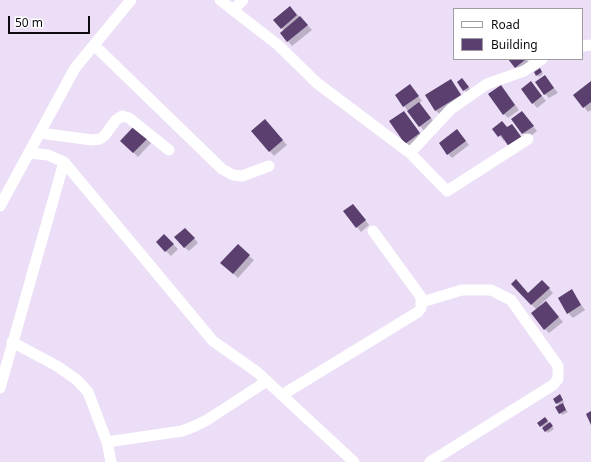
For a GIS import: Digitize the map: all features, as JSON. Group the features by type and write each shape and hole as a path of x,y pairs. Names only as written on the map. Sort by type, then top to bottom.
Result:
{"street":[{"path":"0,206 75,68 131,0"},
{"path":"220,0 278,45 316,82 410,153 447,191 528,139"},
{"path":"233,10 243,0"},
{"path":"94,45 222,169 233,175 242,176 268,166"},
{"path":"410,153 451,109 487,84 524,71 540,60"},
{"path":"40,133 92,140 100,139 105,135 116,120 122,116 129,118 169,150"},
{"path":"29,153 48,154 64,162 213,341 266,381 354,462"},
{"path":"0,388 64,162"},
{"path":"282,395 418,312 422,302 421,297 373,231"},
{"path":"422,302 462,290 490,290 511,300 558,366 558,378 553,385 430,462"},
{"path":"12,342 57,366 77,380 88,392 108,442 111,462"},
{"path":"108,442 182,430 195,426 207,420 266,381"}],"building":[{"path":"290,6 297,15 281,29 273,20"},
{"path":"300,16 308,25 287,42 280,33"},
{"path":"509,60 525,60 515,68"},
{"path":"540,68 542,72 536,76 534,72"},
{"path":"545,75 554,88 544,95 535,82"},
{"path":"462,78 469,87 463,91 457,82"},
{"path":"451,79 461,95 435,111 425,95"},
{"path":"531,81 542,96 532,104 521,89"},
{"path":"591,81 591,102 583,108 573,95"},
{"path":"410,84 419,96 403,107 395,95"},
{"path":"501,85 515,105 503,115 488,94"},
{"path":"419,102 431,118 419,127 407,111"},
{"path":"404,111 420,133 405,144 389,121"},
{"path":"522,111 534,126 522,134 511,119"},
{"path":"265,119 283,140 269,152 251,131"},
{"path":"502,121 507,127 512,124 522,138 509,147 501,135 498,137 492,129"},
{"path":"135,125 148,138 133,153 120,141"},
{"path":"457,129 466,141 447,155 439,143"},
{"path":"353,204 366,220 356,228 343,211"},
{"path":"185,228 195,238 184,248 174,237"},
{"path":"164,234 174,244 165,252 156,242"},
{"path":"238,244 250,255 233,274 220,263"},
{"path":"516,279 528,293 542,280 550,288 531,305 511,284"},
{"path":"572,289 581,305 567,314 558,298"},
{"path":"546,301 559,317 544,330 531,313"},
{"path":"560,394 563,400 556,404 553,399"},
{"path":"563,403 566,410 559,414 555,407"},
{"path":"591,411 591,425 586,414"},
{"path":"545,417 548,421 540,427 537,423"},
{"path":"550,422 553,426 545,432 542,428"}]}
